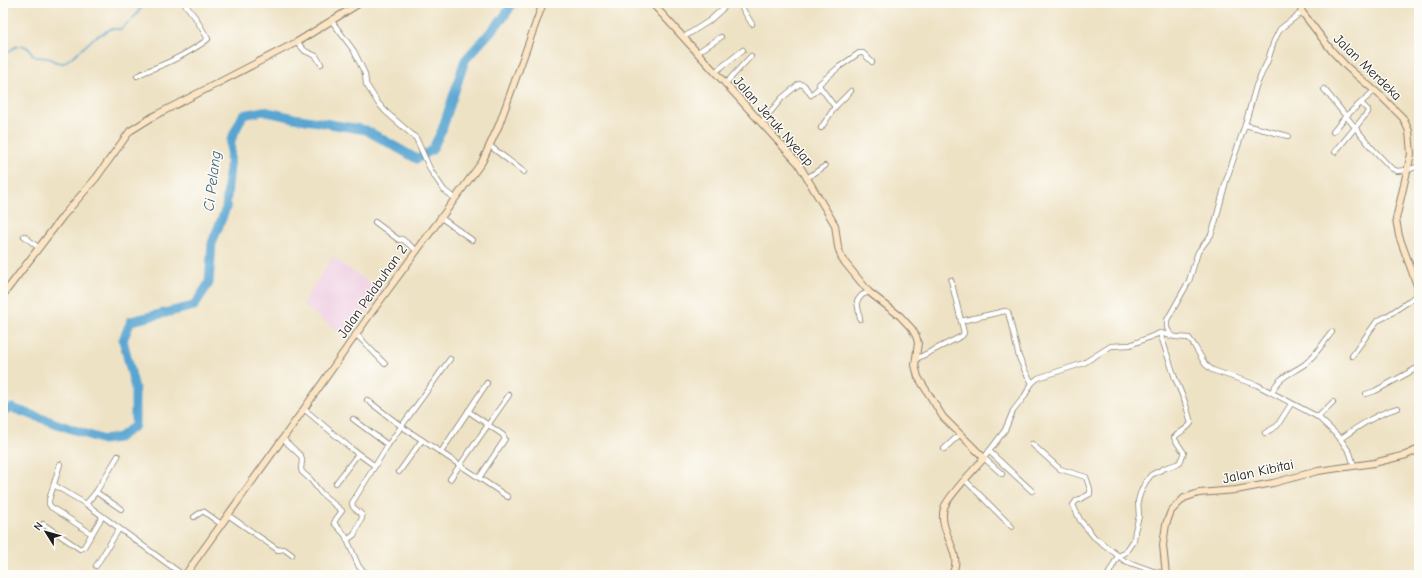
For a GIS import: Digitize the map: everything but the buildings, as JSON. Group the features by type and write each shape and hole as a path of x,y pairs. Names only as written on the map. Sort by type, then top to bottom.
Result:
{"street":[{"path":"137,76 146,70 167,62 208,39 195,17 184,3"},
{"path":"3,295 63,216 96,178 132,130 154,116 297,42 360,3"},
{"name":"Jalan Pelabuhan 2","path":"184,575 283,439 416,250 482,162 499,126 543,3"},
{"name":"Jalan Jeruk Nyelap","path":"652,3 795,160 835,225 840,256 869,292 900,316 912,329 918,343 916,359 918,377 939,411 984,458"},
{"path":"684,37 709,21 729,3"},
{"path":"739,3 752,24"},
{"name":"Jalan Merdeka","path":"1299,3 1302,12 1340,60 1400,115 1407,124 1411,143 1411,154 1396,219 1399,236 1419,290"},
{"path":"1171,335 1167,328 1167,320 1189,281 1198,252 1211,235 1226,181 1245,125 1256,86 1268,60 1274,40 1280,29 1302,12"},
{"path":"331,20 354,51 365,74 366,84 378,103 390,116 415,136 431,171 444,190 454,198"},
{"path":"698,52 721,37"},
{"path":"297,42 304,50 316,56 321,64"},
{"path":"715,72 743,50"},
{"path":"835,107 818,84 861,52 864,53 872,62"},
{"path":"726,84 752,56"},
{"path":"762,122 782,98 799,84 804,85 810,94 820,87"},
{"path":"1324,89 1372,148 1391,168 1397,171 1408,170 1419,166"},
{"path":"821,128 835,107 851,90"},
{"path":"1333,132 1346,116 1374,91"},
{"path":"1335,152 1368,111 1361,103"},
{"path":"1245,125 1288,136"},
{"path":"490,146 524,172"},
{"path":"807,178 825,166"},
{"path":"440,217 472,240"},
{"path":"375,222 399,240 402,239 416,250"},
{"path":"24,236 39,248"},
{"path":"916,359 964,334 951,280"},
{"path":"1352,356 1377,321 1408,302 1419,290"},
{"path":"860,319 857,301 862,295 869,292"},
{"path":"961,321 1005,310 1008,312 1019,356 1032,383"},
{"path":"1272,392 1282,377 1304,364 1315,355 1332,332"},
{"path":"1108,575 1118,556 1125,553 1134,540 1134,531 1139,516 1138,501 1145,483 1151,475 1180,462 1184,453 1174,438 1176,435 1188,428 1191,423 1187,406 1174,378 1160,333"},
{"path":"951,575 955,570 956,559 943,525 943,513 947,501 989,452 1005,430 1011,414 1024,397 1032,383 1041,376 1084,363 1111,346 1130,345 1160,333 1188,338 1205,364 1212,370 1257,385 1318,417 1340,439 1350,453 1354,466"},
{"path":"356,334 385,364"},
{"path":"347,540 354,535 362,518 362,515 353,507 352,503 388,445 450,359"},
{"path":"1366,394 1375,391 1419,367"},
{"path":"440,452 487,383"},
{"path":"450,479 509,395"},
{"path":"367,400 401,426 508,497"},
{"path":"1318,417 1333,402"},
{"path":"1265,433 1277,426 1291,404"},
{"path":"1340,439 1372,418 1384,412 1398,408"},
{"path":"304,409 358,454 375,466"},
{"path":"468,411 503,435 505,440 479,478"},
{"path":"353,419 388,445"},
{"path":"944,450 960,434"},
{"path":"283,439 301,456 302,472 342,511 334,523 342,531 359,567 368,575"},
{"path":"399,472 422,440"},
{"path":"1032,444 1058,467 1083,475 1087,478 1091,491 1090,494 1076,501 1073,507 1089,533 1127,562 1166,574"},
{"name":"Jalan Kibitai","path":"1166,574 1163,544 1166,524 1171,511 1184,498 1199,493 1236,490 1273,483 1318,471 1389,460 1419,449"},
{"path":"989,452 1032,491"},
{"path":"336,483 358,454"},
{"path":"86,504 96,492 118,456"},
{"path":"984,458 1002,474"},
{"path":"60,464 49,500 50,506 92,534"},
{"path":"965,480 1012,527"},
{"path":"54,485 86,504 184,575"},
{"path":"96,492 121,509"},
{"path":"194,517 203,511 221,524"},
{"path":"228,515 278,550 284,549 292,555"},
{"path":"43,524 80,550 84,547 102,517"},
{"path":"96,566 119,529"}],"shaded area":[{"path":"332,257 382,291 348,339 302,305"}],"waterway":[{"path":"3,57 15,47 22,46 29,49 35,57 49,58 56,62 64,63 94,38 111,29 121,29 134,17 145,3"},
{"name":"Ci Pelang","path":"3,410 12,408 103,440 118,438 135,426 135,388 123,340 131,321 194,306 209,283 212,243 226,208 231,140 243,115 263,111 294,118 366,130 417,159 432,150 442,130 465,60 503,18 513,3"}]}
